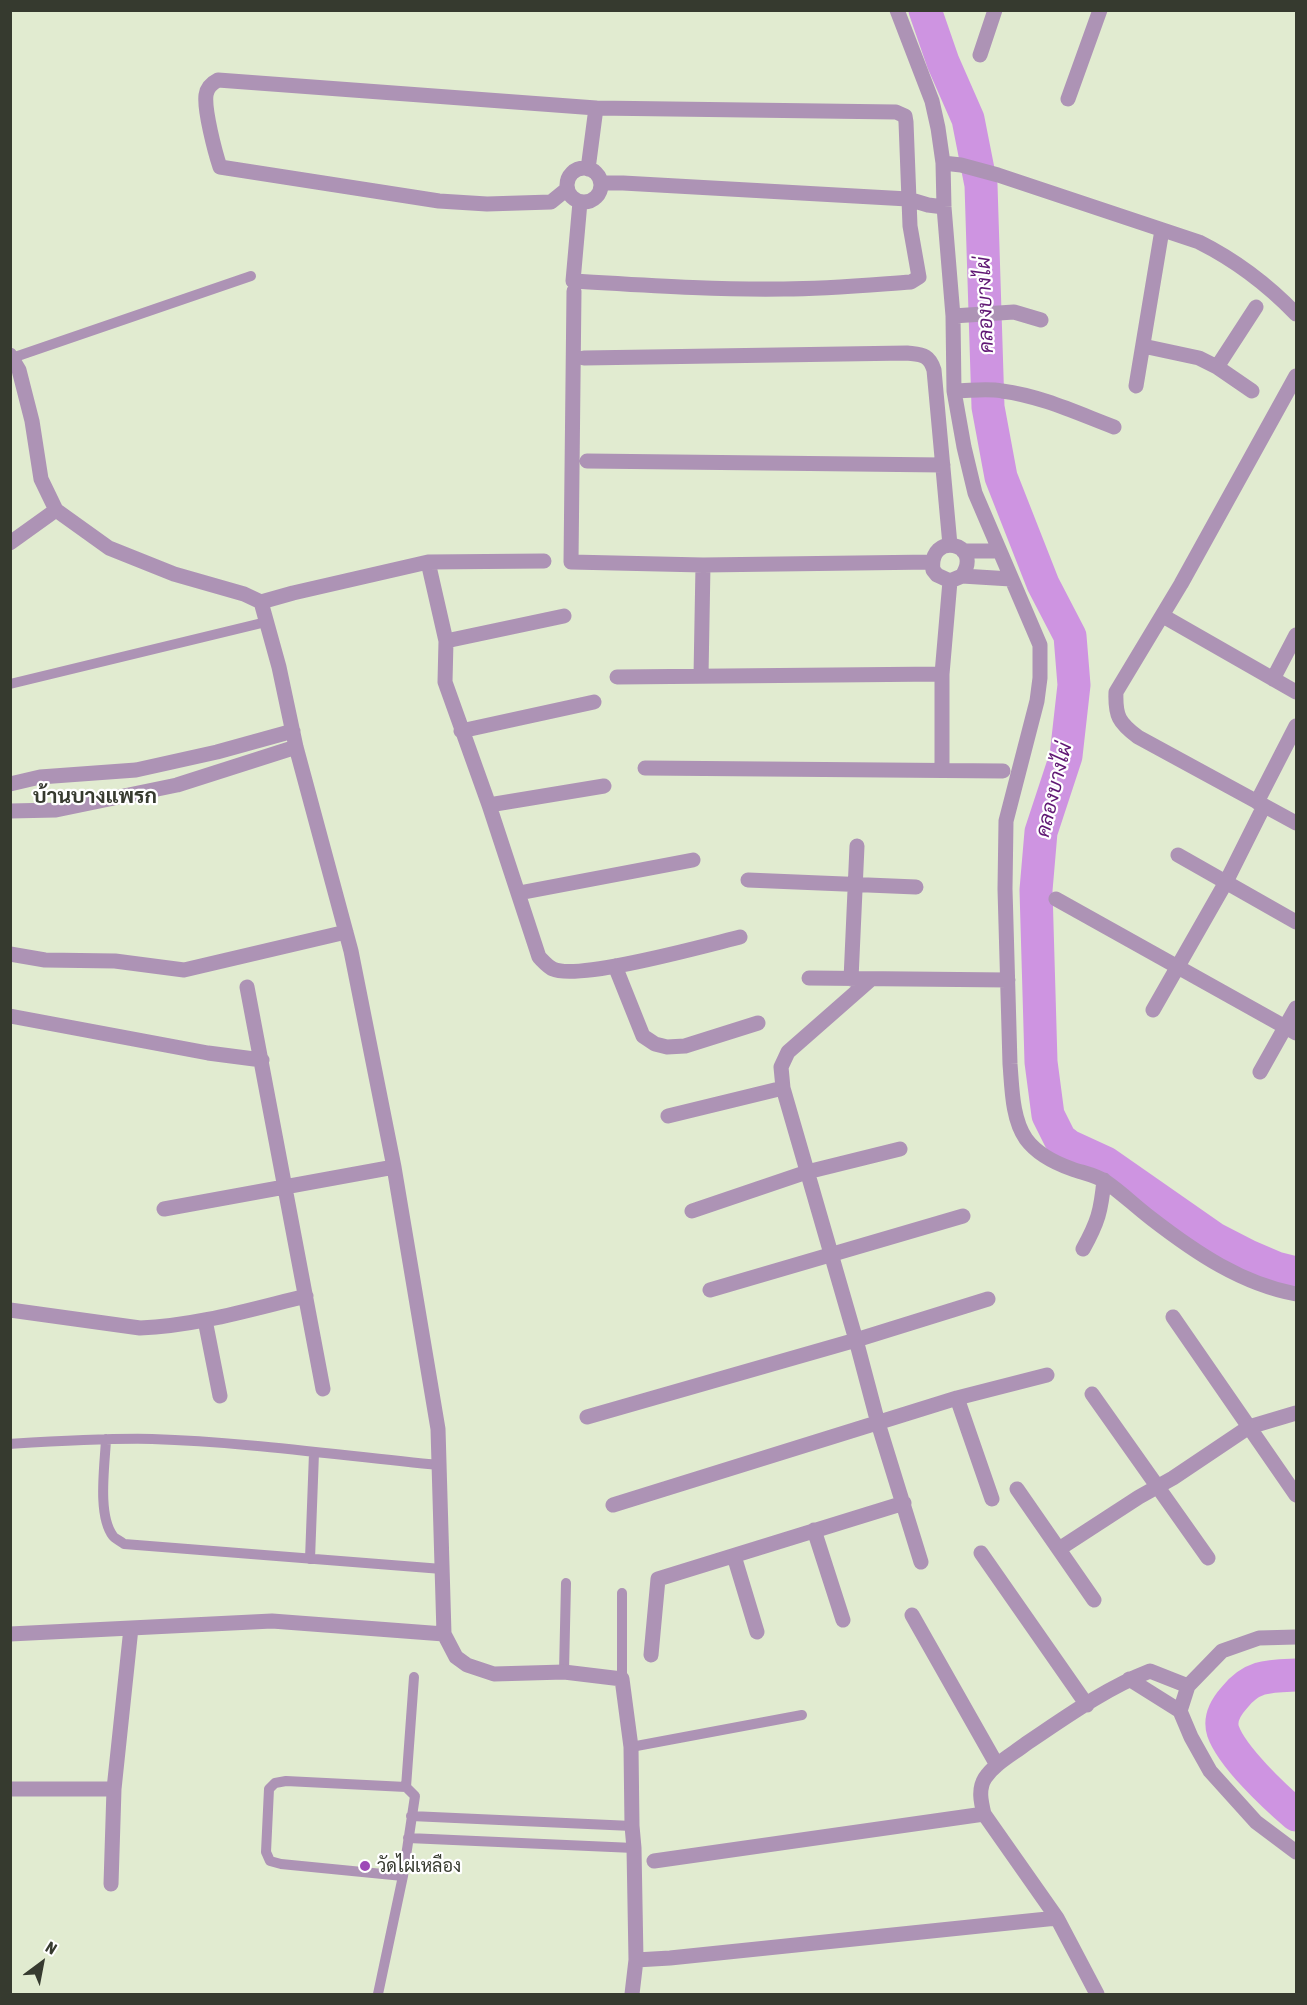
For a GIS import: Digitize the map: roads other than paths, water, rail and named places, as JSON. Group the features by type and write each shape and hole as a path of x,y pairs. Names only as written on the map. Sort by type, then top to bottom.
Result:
{"street":[{"path":"897,10 932,101 943,163 944,207 953,316 954,391 975,493 1040,645 1037,701 1006,821 1005,889 1012,1088 1018,1124 1027,1140 1041,1154 1071,1169 1104,1180 1152,1219 1222,1268 1272,1290 1296,1294"},
{"path":"980,55 995,10"},
{"path":"1068,99 1100,10"},
{"path":"567,189 572,197 580,202 588,202 596,198 601,183 599,177 588,169 575,171 570,176 567,189 551,202 487,204 439,201 220,167 206,93 211,84 218,80 596,108 896,112 905,116 906,123 910,226 919,277 911,282 839,288 784,289 686,288 573,281 580,202"},
{"path":"588,169 596,108"},
{"path":"943,163 962,165 998,175 1199,242 1253,274 1296,314"},
{"path":"601,183 908,199 944,207"},
{"path":"1137,386 1162,230"},
{"path":"574,291 571,562 703,565 932,562"},
{"path":"1217,367 1256,307"},
{"path":"953,316 1014,312 1041,320"},
{"path":"1143,346 1200,358 1252,392"},
{"path":"584,358 907,352 931,360 934,370 943,465 957,548 967,556 968,564 956,579 942,674 942,770"},
{"path":"11,357 19,370 32,421 41,479 56,510 109,548 174,574 244,594 261,602 428,562 544,561"},
{"path":"1296,376 1163,616 1116,692 1115,709 1123,726 1138,737 1296,823"},
{"path":"954,391 999,390 1049,402 1114,427"},
{"path":"587,461 943,465"},
{"path":"10,543 56,510"},
{"path":"999,551 943,546 938,550 932,562 933,570 937,575 956,579 1011,579"},
{"path":"428,562 446,640 445,682 519,892 539,957 552,969 570,972 615,966 740,937"},
{"path":"701,676 703,565"},
{"path":"261,602 279,667 296,747 346,933 368,1030 394,1167 438,1429 444,1634 456,1657 467,1665 494,1674 564,1672 622,1679 631,1747 636,1960 632,1995"},
{"path":"446,640 564,616"},
{"path":"1163,616 1296,692"},
{"path":"1273,679 1296,635"},
{"path":"617,677 942,674"},
{"path":"461,731 594,702"},
{"path":"1153,1010 1226,882 1296,726"},
{"path":"10,784 40,777 136,770 218,752 293,731"},
{"path":"10,811 56,810 177,785 296,747"},
{"path":"645,768 1003,771"},
{"path":"489,805 604,786"},
{"path":"851,979 857,846"},
{"path":"1178,855 1296,922"},
{"path":"519,892 693,860"},
{"path":"748,880 916,887"},
{"path":"1056,899 1176,968 1291,1030"},
{"path":"10,954 45,960 115,961 184,970 346,933"},
{"path":"615,966 643,1036 655,1044 667,1047 685,1046 758,1023"},
{"path":"809,978 1008,980"},
{"path":"870,980 788,1052 781,1067 783,1088 878,1423 921,1562"},
{"path":"247,987 323,1389"},
{"path":"1260,1072 1291,1030 1296,1008"},
{"path":"10,1016 208,1053 262,1060"},
{"path":"668,1116 783,1088"},
{"path":"692,1211 807,1172 900,1149"},
{"path":"165,1209 394,1167"},
{"path":"1083,1249 1101,1212 1104,1180"},
{"path":"710,1290 963,1216"},
{"path":"10,1310 140,1328 157,1328 205,1320 306,1296"},
{"path":"587,1417 856,1340 988,1299"},
{"path":"1173,1317 1296,1495"},
{"path":"205,1320 220,1396"},
{"path":"613,1504 957,1398 1047,1375"},
{"path":"1092,1394 1208,1558"},
{"path":"957,1398 992,1499"},
{"path":"1059,1549 1249,1427 1296,1413"},
{"path":"1017,1489 1094,1600"},
{"path":"651,1655 658,1579 904,1503"},
{"path":"814,1530 843,1620"},
{"path":"981,1553 1087,1705"},
{"path":"734,1556 757,1632"},
{"path":"912,1615 997,1765"},
{"path":"10,1634 272,1622 444,1634"},
{"path":"111,1884 114,1789 131,1628"},
{"path":"1180,1711 1188,1686 1222,1651 1258,1638 1296,1637"},
{"path":"1097,1995 1057,1918 984,1814 980,1793 984,1780 997,1765 1129,1679 1150,1671 1188,1686"},
{"path":"1129,1679 1180,1711 1210,1771 1256,1822 1296,1852"},
{"path":"10,1789 114,1789"},
{"path":"654,1861 984,1814"},
{"path":"636,1960 1057,1918"}],"lane":[{"path":"11,357 251,276"},
{"path":"10,684 267,622"},
{"path":"10,1444 106,1439 216,1443 439,1465"},
{"path":"106,1439 103,1495 106,1522 113,1537 124,1544 442,1569"},
{"path":"310,1559 314,1453"},
{"path":"564,1672 566,1583"},
{"path":"622,1593 622,1679"},
{"path":"406,1787 414,1677"},
{"path":"631,1747 802,1715"},
{"path":"378,1995 403,1876 416,1796 406,1787 286,1781 275,1783 269,1789 266,1852 270,1861 403,1876"},
{"path":"411,1816 632,1826"},
{"path":"408,1838 634,1848"}],"waterway":[{"name":"คลองบางไผ่","path":"925,10 943,62 968,119 981,185 988,407 1001,477 1043,584 1070,636 1074,685 1066,756 1041,832 1036,890 1041,1062 1048,1115 1060,1139 1069,1146 1106,1163 1215,1239 1276,1268 1296,1273"},
{"name":"คลองบางไผ่","path":"1296,1675 1262,1678 1248,1685 1228,1705 1222,1722 1223,1731 1235,1753 1296,1815"}],"place":[{"name":"วัดไผ่เหลือง","path":"365,1866"}],"district":[{"name":"บ้านบางแพรก","path":"95,796"}]}
